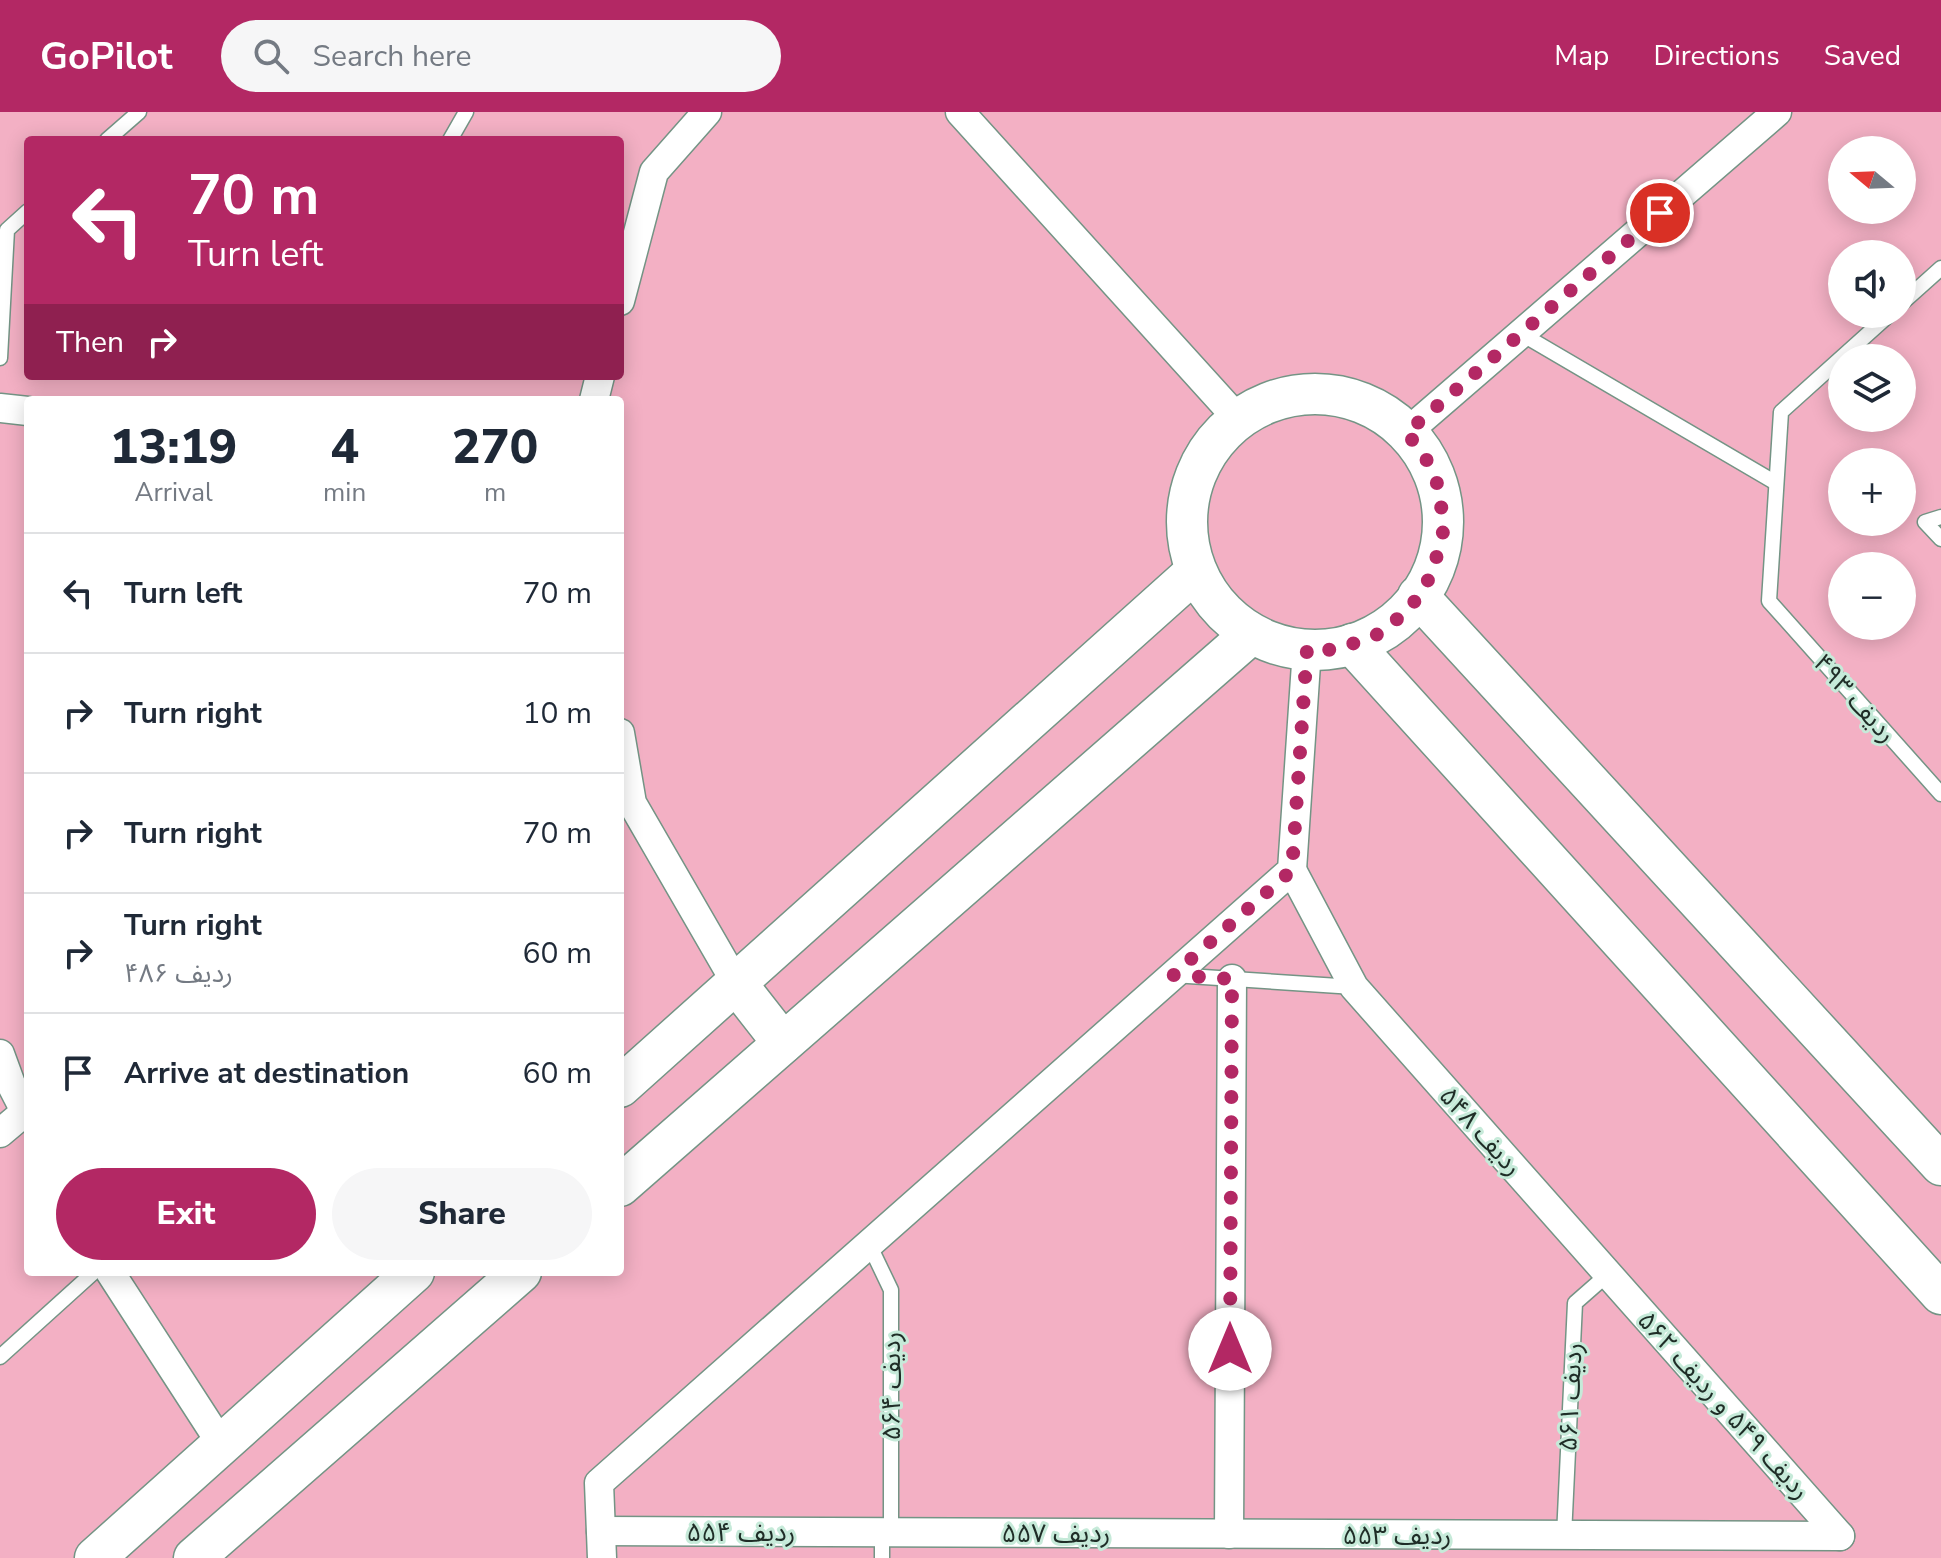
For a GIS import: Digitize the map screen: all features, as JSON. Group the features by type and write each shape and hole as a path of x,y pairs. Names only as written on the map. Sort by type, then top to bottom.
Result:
{"street":[{"path":"624,286 654,172 707,112"},
{"path":"960,112 1238,419"},
{"path":"1406,433 1777,112"},
{"path":"1317,393 1358,401 1395,421 1406,433 1423,452 1440,490 1443,532 1432,574 1409,610 1375,636 1334,650 1291,649 1251,634 1218,607 1196,571 1186,529 1191,487 1209,449 1238,419 1276,400 1317,393"},
{"path":"0,408 24,411"},
{"path":"624,1083 1196,571"},
{"path":"1418,596 1941,1165"},
{"path":"624,1182 1251,634"},
{"path":"1352,644 1941,1294"},
{"path":"601,1545 599,1483 1292,870 1307,649"},
{"path":"624,759 632,803 736,983 783,1043"},
{"name":"ردیف ۵۴۸","path":"1292,870 1354,987 1608,1274"},
{"path":"1229,1534 1232,979"},
{"path":"0,1054 24,1109"},
{"path":"0,1133 24,1117"},
{"name":"ردیف ۵۴۹ و ردیف ۵۶۲","path":"1608,1274 1840,1547"},
{"path":"113,1276 222,1445"},
{"path":"95,1558 410,1276"},
{"path":"194,1558 516,1276"},
{"name":"ردیف ۵۵۳","path":"1229,1534 1564,1536 1840,1547"},
{"name":"ردیف ۵۵۷","path":"885,1541 1229,1534"},
{"name":"ردیف ۵۵۴","path":"601,1545 885,1541"}],"lane":[{"path":"112,136 139,112"},
{"path":"452,136 466,112"},
{"path":"0,358 7,230 24,215"},
{"path":"1916,290 1941,268"},
{"path":"1520,333 1776,483 1781,412 1874,328"},
{"name":"ردیف ۴۹۳","path":"1776,483 1769,601 1941,794"},
{"path":"1941,517 1925,522 1941,539"},
{"path":"1173,975 1354,987"},
{"name":"ردیف ۵۶۴","path":"869,1244 891,1290 885,1541"},
{"name":"ردیف ۵۶۱","path":"1564,1536 1575,1303 1608,1274"},
{"path":"0,1357 90,1276"}],"shaded area":[{"path":"0,112 1941,112 1941,1558 0,1558"}],"route":[{"path":"1230,1349 1232,979 1173,975 1292,870 1307,649 1334,650 1375,636 1409,610 1432,574 1443,532 1440,490 1423,452 1406,433 1660,213"}]}
